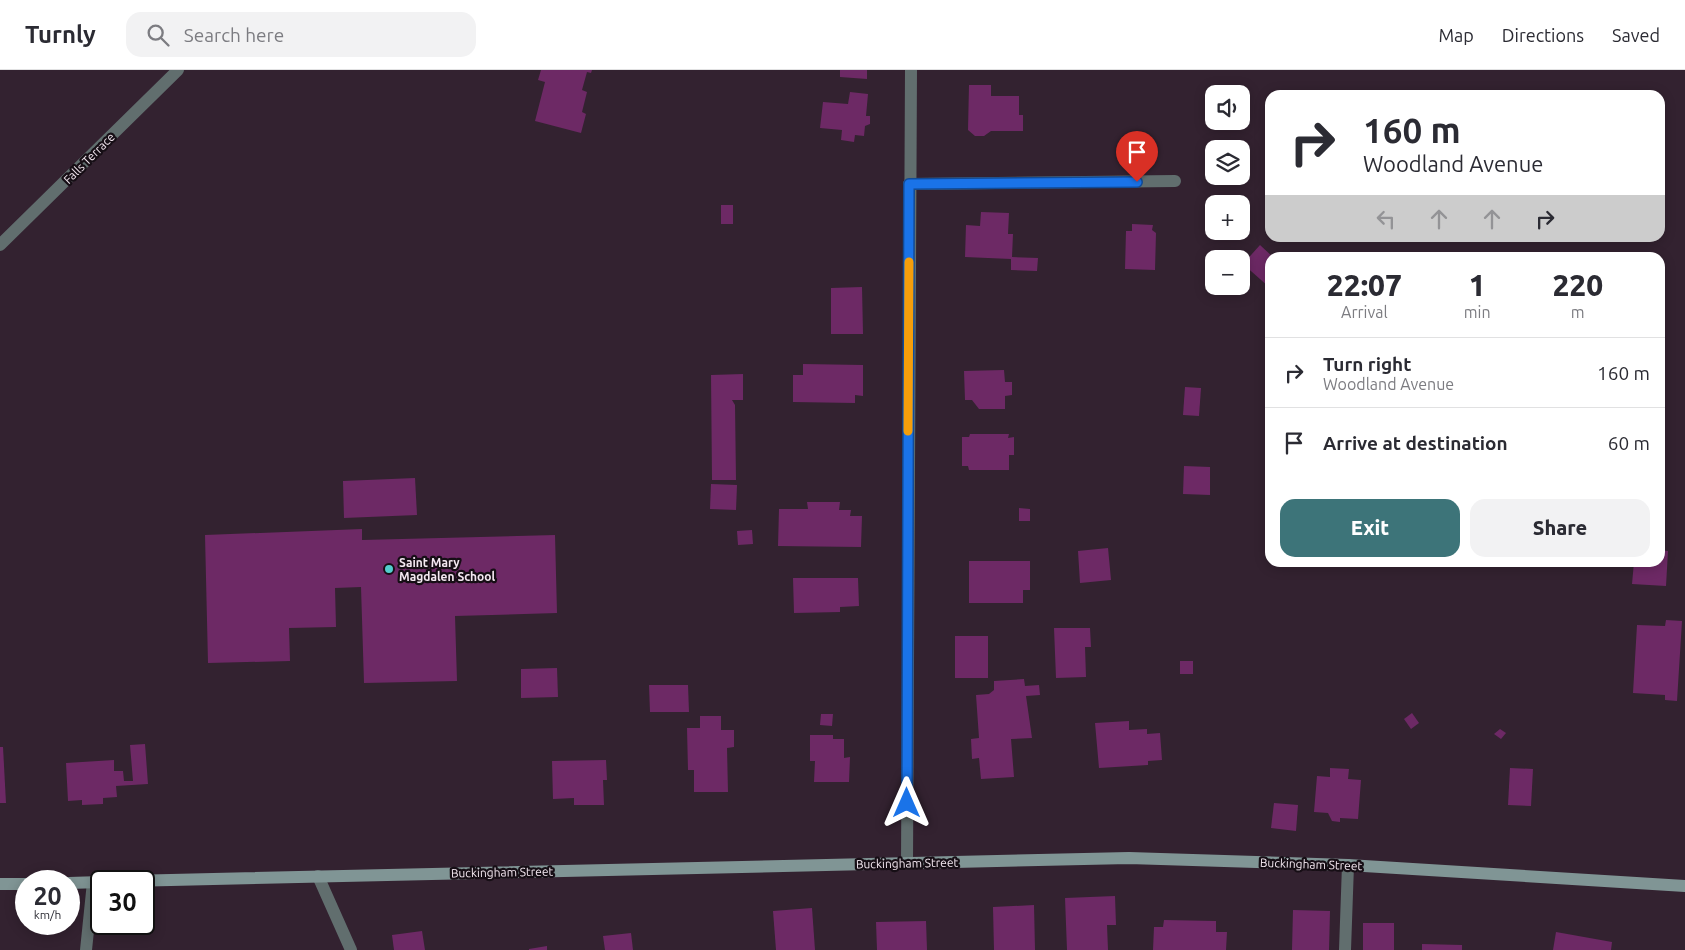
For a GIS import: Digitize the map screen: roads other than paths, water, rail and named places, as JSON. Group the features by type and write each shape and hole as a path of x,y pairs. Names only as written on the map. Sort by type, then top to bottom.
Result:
{"main road":[{"name":"Buckingham Street","path":"155,880 1129,858 1348,865 1685,886"},
{"path":"0,884 15,884"}],"street":[{"name":"Falls Terrace","path":"0,245 178,70"},
{"path":"907,863 911,70"},
{"path":"909,184 1175,181"},
{"path":"1345,950 1348,865"},
{"path":"318,876 352,950"},
{"path":"86,950 90,925"}],"place":[{"name":"Saint Mary Magdalen School","path":"389,569"}]}
